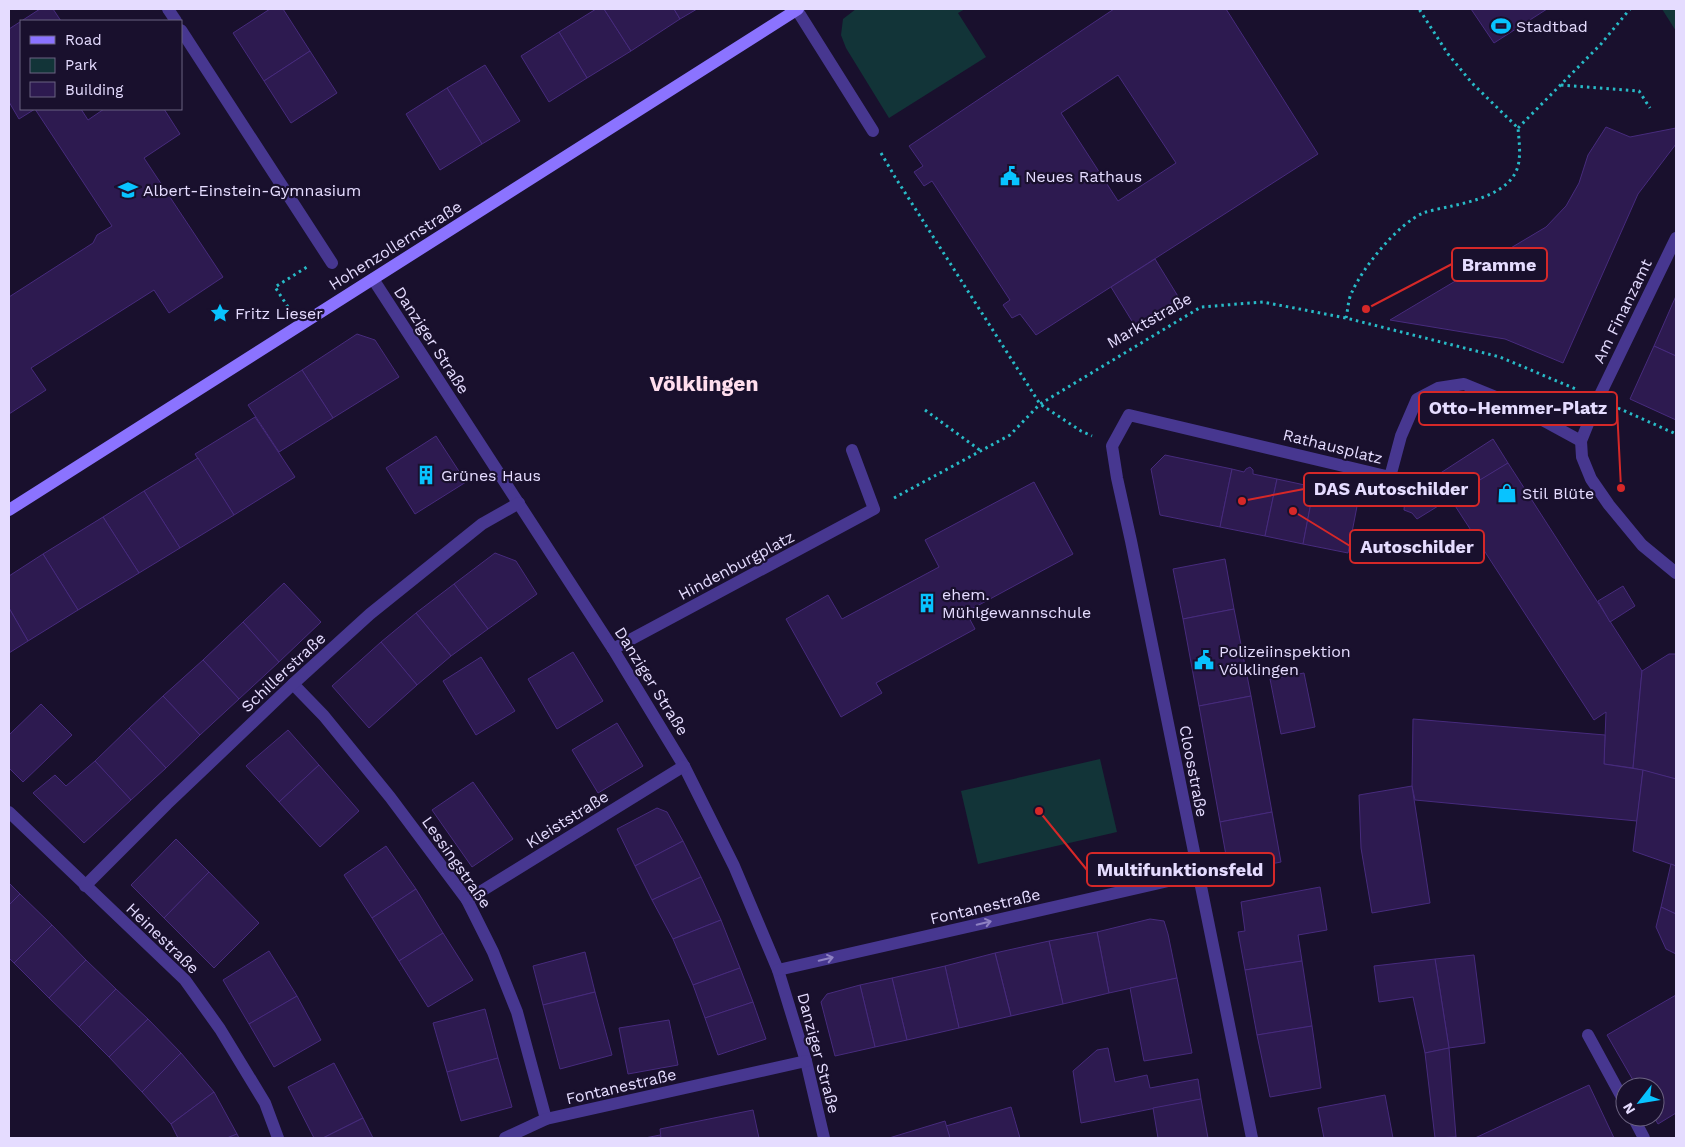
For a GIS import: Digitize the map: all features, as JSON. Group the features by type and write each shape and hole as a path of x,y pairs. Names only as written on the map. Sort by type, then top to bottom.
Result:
{"main road":[{"name":"Hohenzollernstraße","path":"9,510 798,9"}],"street":[{"path":"168,9 175,20"},
{"path":"798,9 873,131"},
{"path":"182,32 330,259"},
{"name":"Am Finanzamt","path":"1581,441 1598,399 1676,238"},
{"name":"Danziger Straße","path":"373,279 613,649 684,766 734,866 778,970 806,1061 824,1138"},
{"name":"Rathausplatz","path":"1112,446 1129,415 1390,477 1401,436 1418,399 1438,388 1464,384 1513,404 1581,441"},
{"path":"1581,441 1582,457 1591,479 1609,505 1642,545 1676,572"},
{"name":"Cloosstraße","path":"1112,446 1116,478 1131,541 1252,1138"},
{"path":"852,450 874,509"},
{"name":"Schillerstraße","path":"85,886 167,804 293,684 370,614 474,530 519,503"},
{"name":"Hindenburgplatz","path":"613,649 874,509"},
{"name":"Lessingstraße","path":"293,684 324,716 390,797 467,900 493,952 517,1012 546,1119"},
{"name":"Kleiststraße","path":"467,900 684,766"},
{"name":"Heinestraße","path":"9,812 185,980 220,1029 265,1103 278,1138"},
{"name":"Fontanestraße","path":"778,970 1199,874"},
{"path":"1588,1035 1615,1085"},
{"name":"Fontanestraße","path":"505,1138 546,1119 806,1061"}],"path":[{"path":"1346,318 1351,293 1366,268 1393,235 1405,224 1423,213 1470,202 1493,193 1508,183 1518,168 1520,154 1518,128 1472,83 1448,54 1419,9"},
{"path":"1518,128 1601,44 1630,9"},
{"path":"1561,84 1639,91 1650,108"},
{"path":"873,131 882,156 1040,404 1081,432 1112,446"},
{"path":"299,325 276,287 330,259"},
{"name":"Marktstraße","path":"874,509 1010,434 1040,404 1201,307 1263,302 1346,318 1500,357 1676,434"},
{"path":"925,410 981,451"}],"green space":[{"path":"856,9 965,9 958,13 986,57 889,118 846,48 841,35 843,19"},
{"path":"1662,9 1676,9 1676,31"},
{"path":"1100,759 1117,832 978,864 961,791"}],"building":[{"path":"40,9 53,9 60,20 23,20"},
{"path":"270,9 283,9 310,51 264,81 233,33"},
{"path":"596,9 604,9 631,51 587,78 559,32"},
{"path":"604,9 674,9 680,19 631,51"},
{"path":"674,9 697,9 680,19"},
{"name":"Neues Rathaus","path":"1114,9 1226,9 1318,154 1036,335 1020,314 1012,318 1003,305 1010,300 932,181 924,186 914,172 923,166 909,146","holes":["1118,75 1176,163 1118,201 1061,113"]},
{"name":"Stadtbad","path":"1471,9 1547,9 1494,43"},
{"path":"20,22 20,110 33,110 19,119 9,102 9,29"},
{"path":"559,32 587,78 549,102 521,56"},
{"path":"310,51 337,93 291,123 264,81"},
{"path":"485,65 520,121 482,144 447,88"},
{"path":"447,88 482,144 440,170 406,114"},
{"name":"Albert-Einstein-Gymnasium","path":"36,110 82,110 88,120 103,110 165,110 180,134 144,158 223,277 169,313 154,290 31,368 46,390 9,414 9,297 93,243 97,235 112,226"},
{"path":"1606,127 1630,137 1676,128 1676,144 1638,194 1563,363 1505,339 1390,320 1546,227 1566,206 1579,183 1588,155"},
{"path":"1155,259 1179,298 1135,326 1111,287"},
{"path":"1676,296 1676,356 1654,346"},
{"path":"357,334 375,340 399,377 333,418 302,370"},
{"path":"1654,346 1676,356 1676,420 1630,399"},
{"path":"302,370 333,418 279,452 248,405"},
{"path":"255,417 295,477 234,515 195,454"},
{"name":"Grünes Haus","path":"436,436 466,482 415,514 386,468"},
{"path":"1493,439 1508,463 1417,519 1412,513 1404,510 1405,496"},
{"path":"1165,455 1232,469 1220,527 1160,515 1151,469"},
{"path":"198,458 234,515 180,548 144,491"},
{"path":"1508,463 1642,671 1633,768 1604,764 1606,712 1594,720 1450,498"},
{"path":"1250,467 1253,470 1253,474 1277,479 1265,536 1220,527 1232,469 1244,472"},
{"path":"1277,479 1314,487 1303,544 1265,536"},
{"name":"ehem. Mühlgewannschule","path":"1034,482 1073,554 966,612 975,629 876,683 882,693 841,717 786,619 828,595 842,619 939,567 925,540"},
{"path":"1314,487 1338,492 1344,488 1348,494 1359,496 1348,553 1303,544"},
{"path":"144,491 180,548 139,573 103,517"},
{"path":"103,517 139,573 78,610 43,554"},
{"path":"495,553 516,561 537,594 488,629 454,584"},
{"path":"43,554 78,610 28,641 9,608 9,576"},
{"path":"1225,559 1234,609 1183,619 1173,569"},
{"path":"284,583 321,622 279,662 243,622"},
{"path":"454,584 488,629 451,656 416,613"},
{"path":"1623,586 1635,606 1610,622 1598,601"},
{"path":"9,608 28,641 9,653"},
{"path":"1234,609 1251,696 1199,706 1183,619"},
{"path":"416,613 451,656 417,685 381,642"},
{"path":"243,622 279,662 239,699 203,660"},
{"path":"381,642 417,685 369,728 332,686"},
{"path":"573,652 603,701 557,729 528,679"},
{"path":"1669,654 1676,654 1676,779 1633,768 1642,671"},
{"path":"481,657 515,711 476,735 443,681"},
{"path":"203,660 239,699 200,735 163,696"},
{"path":"1304,673 1315,727 1281,734 1270,679"},
{"path":"163,696 200,735 166,768 129,728"},
{"path":"1251,696 1272,812 1220,822 1199,706"},
{"path":"41,704 72,735 23,782 9,768 9,735"},
{"path":"1413,719 1605,735 1604,764 1643,770 1637,821 1415,800 1412,786"},
{"path":"617,723 643,766 598,793 572,750"},
{"path":"129,728 166,768 131,800 95,761"},
{"path":"288,730 319,765 279,802 246,766"},
{"path":"95,761 131,800 84,843 33,793 55,775 66,786"},
{"path":"319,765 359,811 320,847 279,802"},
{"path":"1643,770 1676,779 1676,866 1633,851"},
{"path":"473,782 513,839 472,867 432,810"},
{"path":"1412,786 1430,903 1372,913 1361,848 1359,795"},
{"path":"657,808 667,812 683,841 635,866 617,829"},
{"path":"1272,812 1281,862 1229,872 1220,822"},
{"path":"176,839 209,872 164,918 131,885"},
{"path":"683,841 701,877 652,900 635,866"},
{"path":"386,846 416,889 372,918 344,875"},
{"path":"1671,864 1676,866 1676,914 1661,907"},
{"path":"209,872 259,923 214,968 164,918"},
{"path":"701,877 721,920 673,939 652,900"},
{"path":"9,883 20,894 9,905"},
{"path":"1320,887 1327,930 1298,935 1302,961 1245,970 1238,932 1245,931 1241,902"},
{"path":"416,889 443,933 399,961 372,918"},
{"path":"20,894 52,925 14,963 9,958 9,905"},
{"path":"1661,907 1676,914 1676,954 1666,949 1656,927"},
{"path":"1150,919 1164,921 1177,978 1109,993 1097,932"},
{"path":"721,920 740,968 693,985 673,939"},
{"path":"52,925 86,960 49,998 14,963"},
{"path":"1097,932 1109,993 1063,1004 1049,941"},
{"path":"443,933 473,980 428,1007 399,961"},
{"path":"1049,941 1063,1004 1011,1016 995,953"},
{"path":"269,951 297,996 249,1024 223,980"},
{"path":"585,952 595,992 543,1005 533,966"},
{"path":"995,953 1011,1016 959,1028 945,966"},
{"path":"1474,955 1485,1043 1449,1048 1435,959"},
{"path":"1435,959 1449,1048 1425,1053 1413,997 1379,1002 1374,966"},
{"path":"86,960 116,989 79,1027 49,998"},
{"path":"1302,961 1312,1026 1257,1035 1245,970"},
{"path":"945,966 959,1028 907,1040 892,978"},
{"path":"740,968 753,1002 705,1018 693,985"},
{"path":"892,978 907,1040 875,1047 860,985"},
{"path":"1177,978 1192,1053 1144,1061 1130,988"},
{"path":"860,985 875,1047 835,1056 821,1002 827,994"},
{"path":"116,989 148,1019 109,1057 79,1027"},
{"path":"595,992 612,1055 560,1069 543,1005"},
{"path":"1676,995 1676,1113 1665,1120 1665,1077 1631,1077 1607,1035"},
{"path":"297,996 321,1040 274,1067 249,1024"},
{"path":"753,1002 766,1039 718,1055 705,1018"},
{"path":"485,1009 498,1058 447,1072 433,1023"},
{"path":"148,1019 181,1053 142,1092 109,1057"},
{"path":"669,1020 678,1065 628,1074 619,1028"},
{"path":"1312,1026 1321,1088 1270,1097 1257,1035"},
{"path":"1108,1048 1115,1082 1147,1075 1150,1088 1198,1079 1201,1099 1081,1123 1073,1071 1097,1050"},
{"path":"1449,1048 1456,1137 1435,1138 1425,1053"},
{"path":"181,1053 214,1092 171,1124 142,1092"},
{"path":"498,1058 512,1107 461,1121 447,1072"},
{"path":"334,1063 363,1118 323,1138 314,1138 288,1087"},
{"path":"1589,1085 1614,1138 1475,1138"},
{"path":"214,1092 237,1134 227,1138 178,1138 171,1124"},
{"path":"1385,1095 1393,1138 1324,1138 1318,1108"},
{"path":"1201,1099 1208,1138 1158,1138 1153,1108"},
{"path":"1011,1107 1020,1138 950,1138 946,1126"},
{"path":"753,1110 759,1138 661,1138 660,1129"},
{"path":"363,1118 373,1138 323,1138"},
{"path":"945,1121 950,1138 889,1138"},
{"path":"237,1134 239,1138 227,1138"},
{"path":"660,1135 661,1138 645,1138"}],"place":[{"name":"Stadtbad","path":"1501,26"},
{"name":"Neues Rathaus","path":"1010,176"},
{"name":"Albert-Einstein-Gymnasium","path":"128,190"},
{"name":"Bramme","path":"1366,309"},
{"name":"Fritz Lieser","path":"220,313"},
{"name":"Grünes Haus","path":"426,475"},
{"name":"Otto-Hemmer-Platz","path":"1621,488"},
{"name":"Stil Blüte","path":"1507,493"},
{"name":"DAS Autoschilder","path":"1242,501"},
{"name":"Autoschilder","path":"1293,511"},
{"name":"ehem. Mühlgewannschule","path":"927,603"},
{"name":"Polizeiinspektion Völklingen","path":"1204,660"},
{"name":"Multifunktionsfeld","path":"1039,811"}],"district":[{"name":"Völklingen","path":"704,384"}]}
